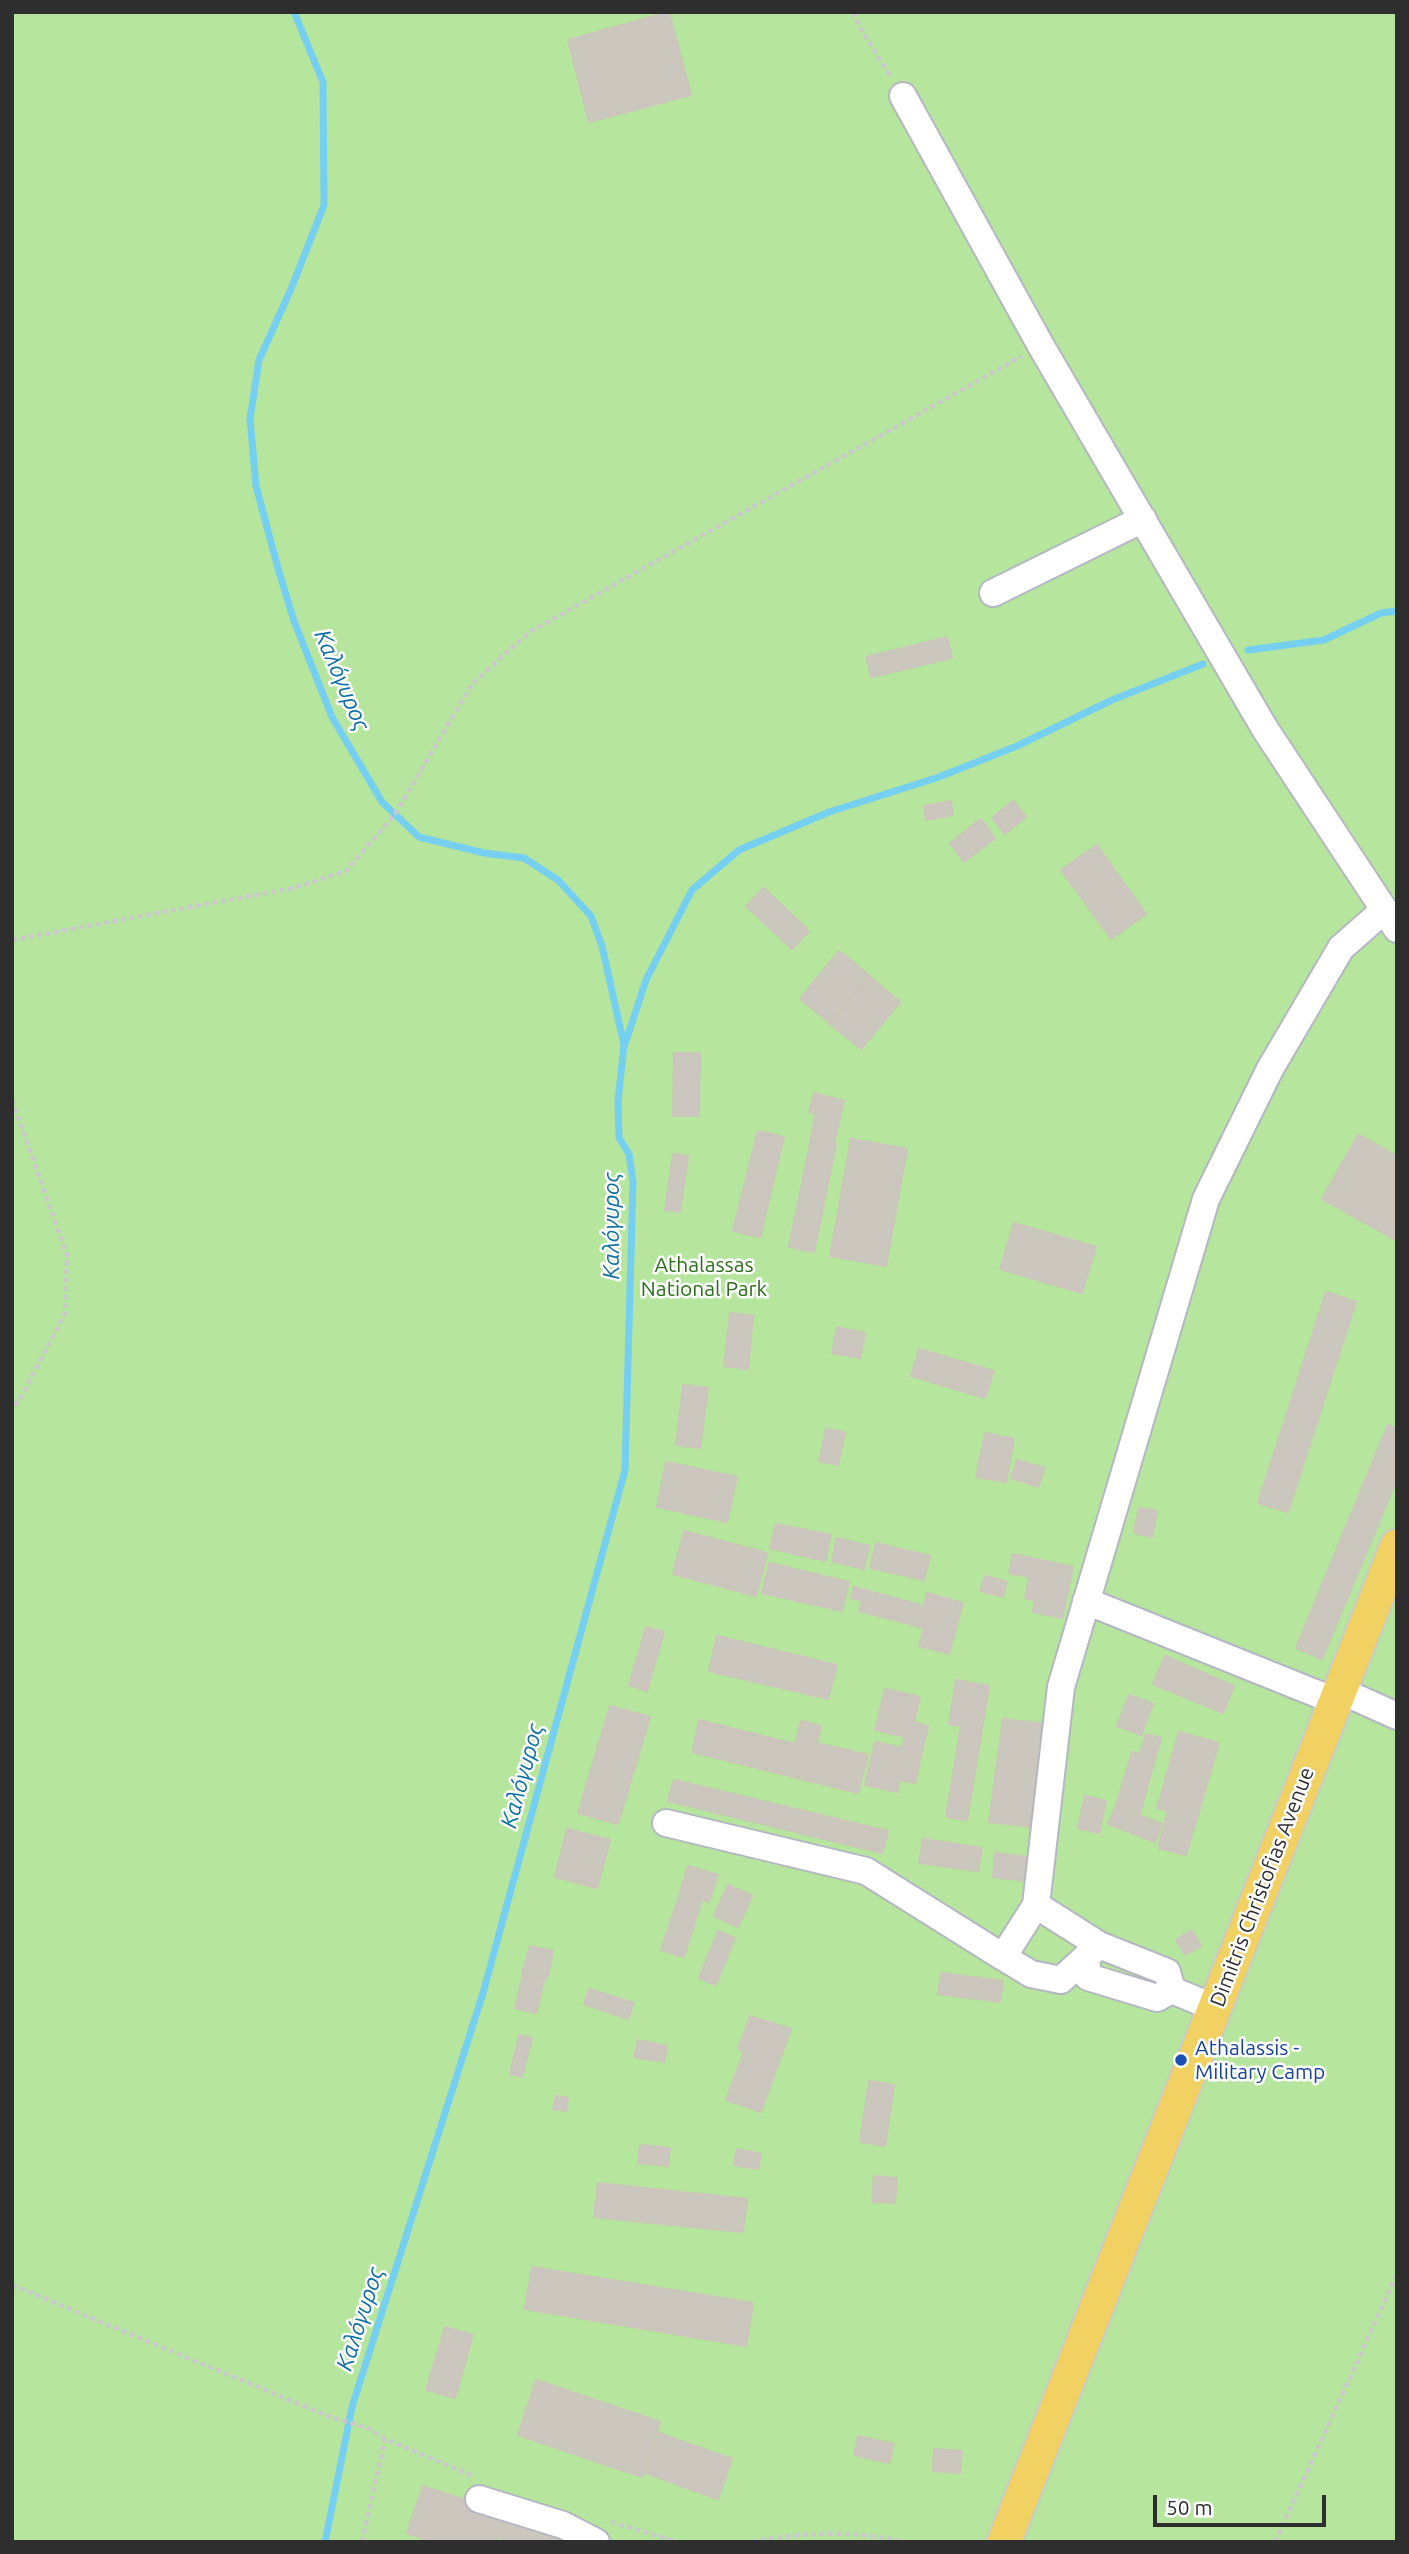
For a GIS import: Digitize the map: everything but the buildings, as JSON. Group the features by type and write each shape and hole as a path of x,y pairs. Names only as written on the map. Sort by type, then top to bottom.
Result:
{"main road":[{"name":"Dimitris Christofias Avenue","path":"1004,2542 1397,1546"}],"lane":[{"path":"903,96 1041,346 1265,729 1390,920 1341,948 1270,1069 1206,1199 1061,1687 1035,1905 1003,1957"},
{"path":"993,593 1143,519"},
{"path":"1086,1601 1397,1716"},
{"path":"666,1823 866,1871 1031,1974 1061,1980 1092,1951"},
{"path":"1035,1905 1092,1951"},
{"path":"1092,1951 1088,1977 1157,1997 1172,1990 1215,2008"},
{"path":"479,2499 563,2525 596,2542"}],"path":[{"path":"853,12 860,29 903,96"},
{"path":"12,940 293,888 346,871 395,814 471,684 528,633 1041,346"},
{"path":"12,1100 67,1255 65,1313 19,1401 12,1407"},
{"path":"1275,2542 1397,2274"},
{"path":"12,2285 328,2416 367,2428 385,2439 362,2542"},
{"path":"752,2542 808,2533 872,2535 905,2542"}],"green space":[{"name":"Athalassas National Park","path":"12,12 1397,12 1397,2542 12,2542"}],"waterway":[{"name":"Καλόγυρος","path":"294,12 323,82 324,205 259,360 250,419 256,486 279,572 294,621 332,717 382,802 419,837 484,853 524,858 558,880 591,916 602,946 624,1045 618,1101 619,1138 629,1154 633,1181 625,1470 483,1993 352,2407 325,2542"},
{"path":"1248,650 1324,640 1381,613 1397,611"},
{"path":"625,1044 646,980 692,890 739,850 829,812 939,777 1017,746 1112,700 1203,664"}],"place":[{"name":"Athalassis - Military Camp","path":"1181,2060"}]}
